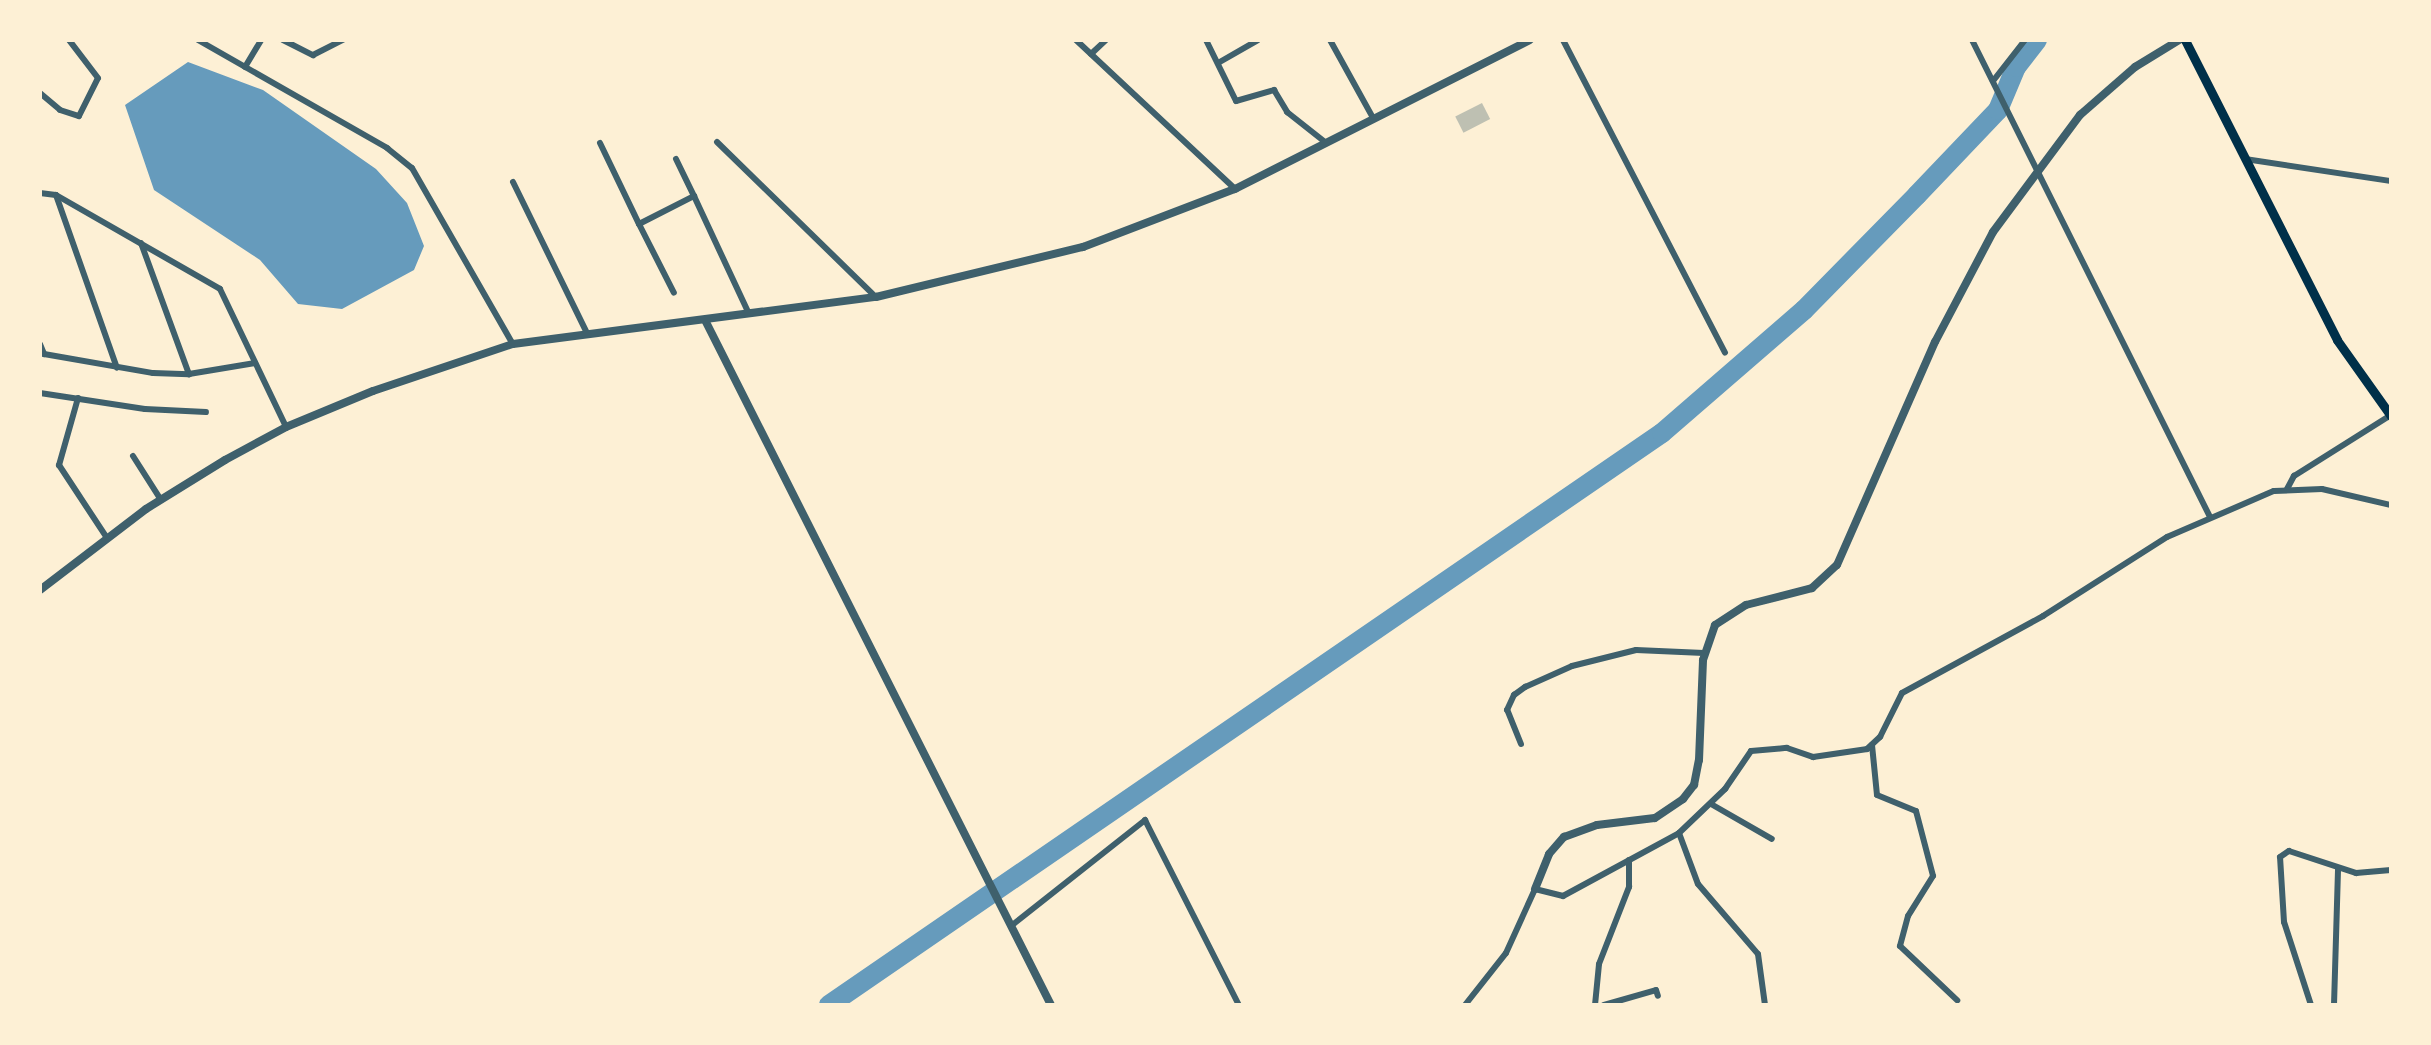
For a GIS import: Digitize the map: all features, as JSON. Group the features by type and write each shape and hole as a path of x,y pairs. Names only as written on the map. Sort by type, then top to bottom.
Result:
{"main road":[{"path":"2182,40 2337,340 2391,416"}],"street":[{"path":"40,93 60,110 79,116 98,78 69,40"},
{"path":"198,40 387,148 412,168 513,344"},
{"path":"245,67 261,40"},
{"path":"283,40 313,55 343,40"},
{"path":"1076,40 1235,189"},
{"path":"1091,54 1106,40"},
{"path":"1206,40 1236,101 1274,90 1287,112 1325,142"},
{"path":"1218,63 1258,40"},
{"path":"1330,40 1373,118"},
{"path":"42,586 161,500 286,427 373,391 513,344 586,331 706,322 876,297 1083,247 1235,189 1530,40"},
{"path":"1563,40 1725,353"},
{"path":"1972,40 2035,173 2210,517"},
{"path":"1994,84 2025,40"},
{"path":"1465,1003 1506,953 1549,854 1564,837 1597,825 1655,818 1683,799 1694,785 1699,760 1704,653 1715,625 1727,614 1812,588 1837,565 1956,299 2035,173 2080,115 2135,67 2182,40"},
{"path":"717,142 876,297"},
{"path":"600,143 674,293"},
{"path":"676,159 749,314"},
{"path":"2245,159 2391,181"},
{"path":"513,182 586,331"},
{"path":"40,193 56,195 220,289 286,427"},
{"path":"56,195 117,368"},
{"path":"639,224 694,196"},
{"path":"141,243 189,374"},
{"path":"706,322 1051,1005"},
{"path":"40,344 44,354 117,368 189,374 255,363"},
{"path":"40,393 206,412"},
{"path":"78,398 59,465 107,538"},
{"path":"2287,489 2294,476 2391,416"},
{"path":"133,456 161,500"},
{"path":"1957,1000 1900,946 1908,916 1933,876 1916,811 1877,795 1872,745 1902,693 2048,613 2167,537 2210,517 2287,489 2352,494 2391,505"},
{"path":"1521,744 1507,710 1525,687 1572,666 1624,653 1669,648 1704,653"},
{"path":"1535,889 1563,896 1679,833 1711,804 1751,751 1787,748 1813,757 1836,757 1872,745"},
{"path":"1711,804 1772,839"},
{"path":"1011,926 1145,820 1239,1005"},
{"path":"1679,833 1698,884 1758,954 1765,1005"},
{"path":"2311,1005 2284,922 2280,857 2289,851 2338,868 2391,870"},
{"path":"1595,1005 1599,964 1629,887 1629,860"},
{"path":"2334,1005 2338,868"},
{"path":"1604,1005 1656,990 1658,996"}],"water":[{"path":"188,62 263,90 376,169 407,203 424,246 414,270 342,309 298,304 260,260 154,190 125,105"}],"building":[{"path":"1482,103 1490,119 1463,133 1455,117"}],"waterway":[{"path":"829,1005 1662,433 1804,310 1917,195 1998,110 2016,67 2037,40"}]}
